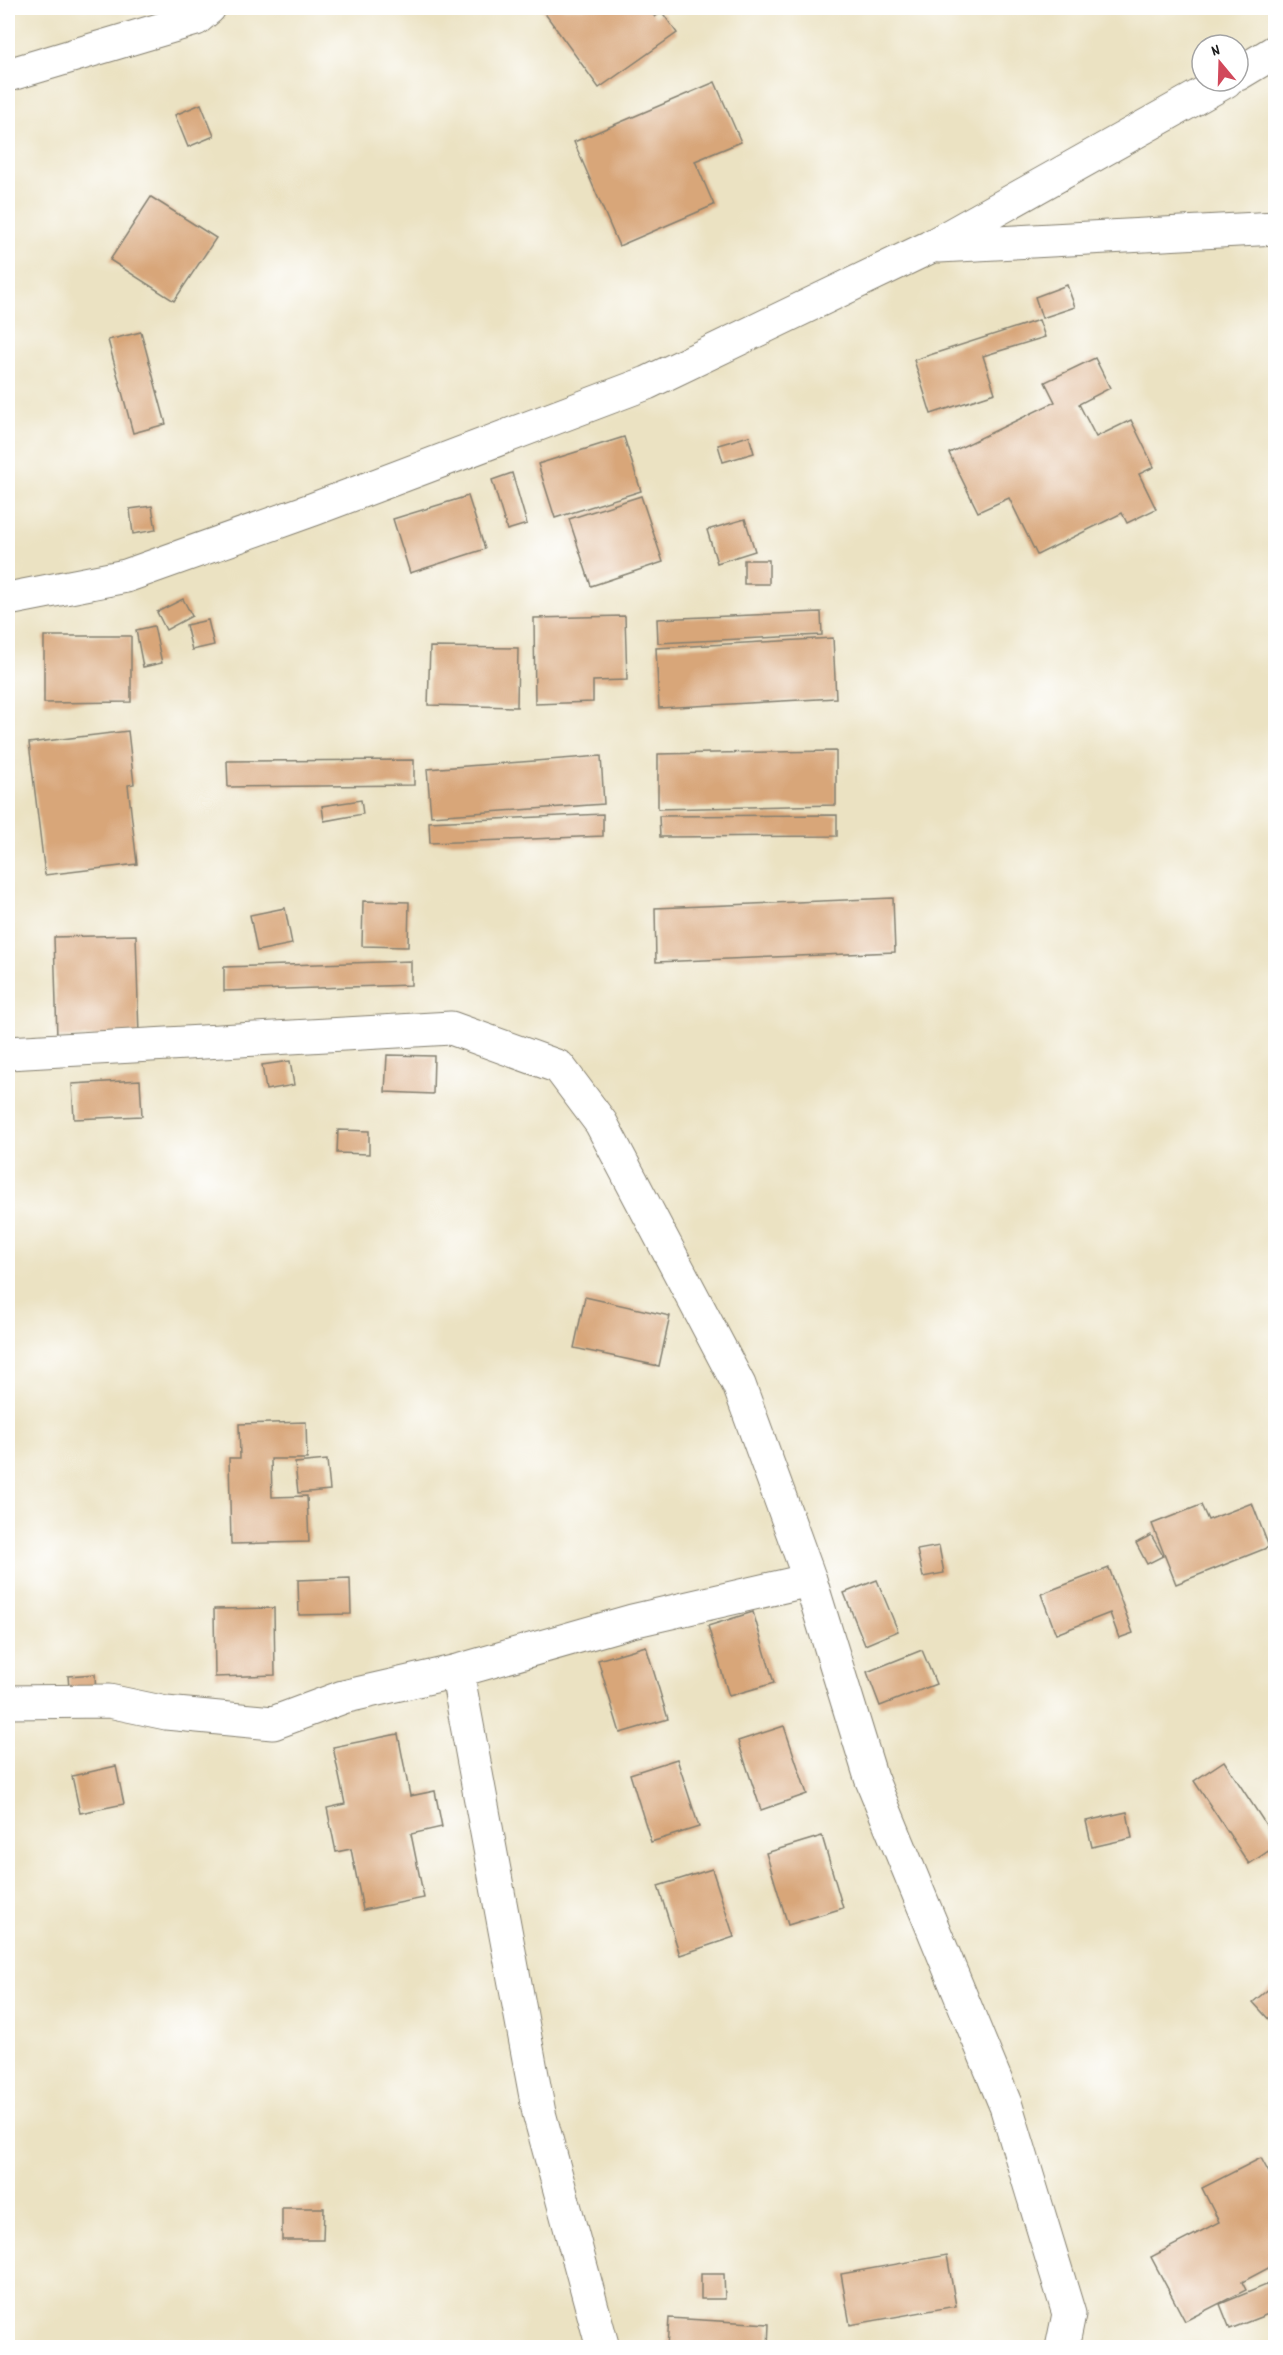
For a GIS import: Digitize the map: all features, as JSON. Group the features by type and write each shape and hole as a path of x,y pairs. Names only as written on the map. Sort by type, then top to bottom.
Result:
{"street":[{"path":"8,75 196,19 209,8"},
{"path":"1250,67 1275,51"},
{"path":"8,599 126,576 314,509 647,383 930,247 1205,93"},
{"path":"930,247 1275,228"},
{"path":"8,1053 451,1028 559,1067 601,1123 739,1385 810,1580 871,1778 1006,2106 1069,2314 1062,2348"},
{"path":"8,1701 109,1701 166,1713 273,1723 343,1697 457,1671 632,1621 810,1580"},
{"path":"457,1671 539,2113 603,2348"}],"building":[{"path":"541,8 648,8 655,17 662,12 677,33 599,88"},
{"path":"715,82 741,142 695,161 714,205 619,246 574,142"},
{"path":"201,104 214,136 188,147 175,115"},
{"path":"151,197 216,238 174,301 110,260"},
{"path":"1067,285 1075,307 1042,318 1035,297"},
{"path":"1039,320 1045,337 983,356 995,393 931,414 914,360"},
{"path":"141,332 166,424 133,433 108,340"},
{"path":"1095,358 1110,388 1079,404 1096,437 1131,420 1154,467 1139,474 1156,509 1127,523 1122,513 1037,555 1009,498 978,512 949,453 1055,402 1045,382"},
{"path":"749,436 754,453 723,462 718,445"},
{"path":"624,437 641,491 555,518 538,464"},
{"path":"512,473 527,524 507,530 492,480"},
{"path":"468,496 485,549 410,573 393,519"},
{"path":"641,496 663,562 591,586 569,519"},
{"path":"152,506 156,530 133,534 130,509"},
{"path":"745,519 755,551 717,563 707,530"},
{"path":"744,560 769,560 769,584 744,584"},
{"path":"183,599 192,616 166,630 157,612"},
{"path":"821,612 822,635 658,643 657,619"},
{"path":"625,616 627,680 593,681 593,702 535,704 534,618"},
{"path":"208,620 214,645 192,650 186,625"},
{"path":"154,626 162,663 143,667 136,630"},
{"path":"44,636 131,636 131,702 44,703"},
{"path":"833,638 836,698 659,708 656,648"},
{"path":"430,647 518,648 517,707 428,705"},
{"path":"128,731 134,784 128,785 137,864 45,875 29,743"},
{"path":"836,751 836,805 658,809 658,754"},
{"path":"601,756 604,804 431,816 427,769"},
{"path":"414,760 414,785 228,787 227,761"},
{"path":"361,800 363,814 324,821 322,806"},
{"path":"603,814 603,836 430,843 429,822"},
{"path":"837,815 837,836 660,837 659,816"},
{"path":"893,898 895,952 656,962 655,908"},
{"path":"363,901 409,902 408,947 362,946"},
{"path":"285,908 292,944 257,951 250,915"},
{"path":"136,935 139,1036 57,1038 54,937"},
{"path":"411,961 411,985 224,991 224,967"},
{"path":"387,1055 434,1056 433,1094 385,1092"},
{"path":"290,1061 294,1085 266,1090 262,1065"},
{"path":"140,1080 142,1116 74,1119 72,1084"},
{"path":"338,1130 369,1131 369,1154 337,1153"},
{"path":"585,1297 670,1316 659,1366 574,1348"},
{"path":"306,1422 307,1459 271,1459 272,1497 307,1496 309,1542 231,1544 229,1458 240,1458 239,1424"},
{"path":"327,1460 330,1490 298,1493 295,1463"},
{"path":"1252,1503 1269,1547 1176,1584 1152,1524 1201,1505 1208,1520"},
{"path":"1151,1535 1163,1556 1147,1564 1136,1543"},
{"path":"939,1546 944,1573 923,1577 917,1550"},
{"path":"1109,1568 1133,1633 1119,1638 1110,1613 1056,1634 1041,1594"},
{"path":"350,1578 351,1614 299,1615 298,1580"},
{"path":"877,1580 898,1631 865,1645 844,1593"},
{"path":"274,1608 275,1675 215,1677 214,1609"},
{"path":"753,1612 774,1683 729,1696 708,1626"},
{"path":"646,1646 668,1719 620,1733 598,1660"},
{"path":"922,1650 936,1684 880,1706 867,1672"},
{"path":"95,1674 96,1697 70,1699 68,1676"},
{"path":"784,1726 807,1794 761,1810 738,1741"},
{"path":"398,1734 410,1796 435,1791 442,1827 411,1834 424,1898 363,1910 351,1849 336,1852 327,1808 345,1804 333,1747"},
{"path":"677,1759 699,1827 651,1842 630,1774"},
{"path":"1224,1761 1276,1840 1276,1846 1249,1864 1194,1781"},
{"path":"116,1766 124,1804 80,1813 72,1776"},
{"path":"1127,1812 1132,1838 1092,1847 1086,1821"},
{"path":"822,1836 843,1908 788,1925 766,1853"},
{"path":"712,1869 734,1937 680,1955 658,1886"},
{"path":"1276,1983 1276,2022 1273,2024 1253,2002"},
{"path":"1261,2158 1276,2186 1276,2264 1242,2282 1246,2290 1185,2321 1151,2257 1219,2222 1202,2188"},
{"path":"282,2208 324,2208 323,2240 282,2240"},
{"path":"947,2255 956,2306 850,2325 841,2274"},
{"path":"701,2274 724,2274 725,2299 701,2299"},
{"path":"1276,2281 1276,2311 1230,2329 1220,2304"},
{"path":"669,2318 769,2324 768,2348 667,2348"}]}
